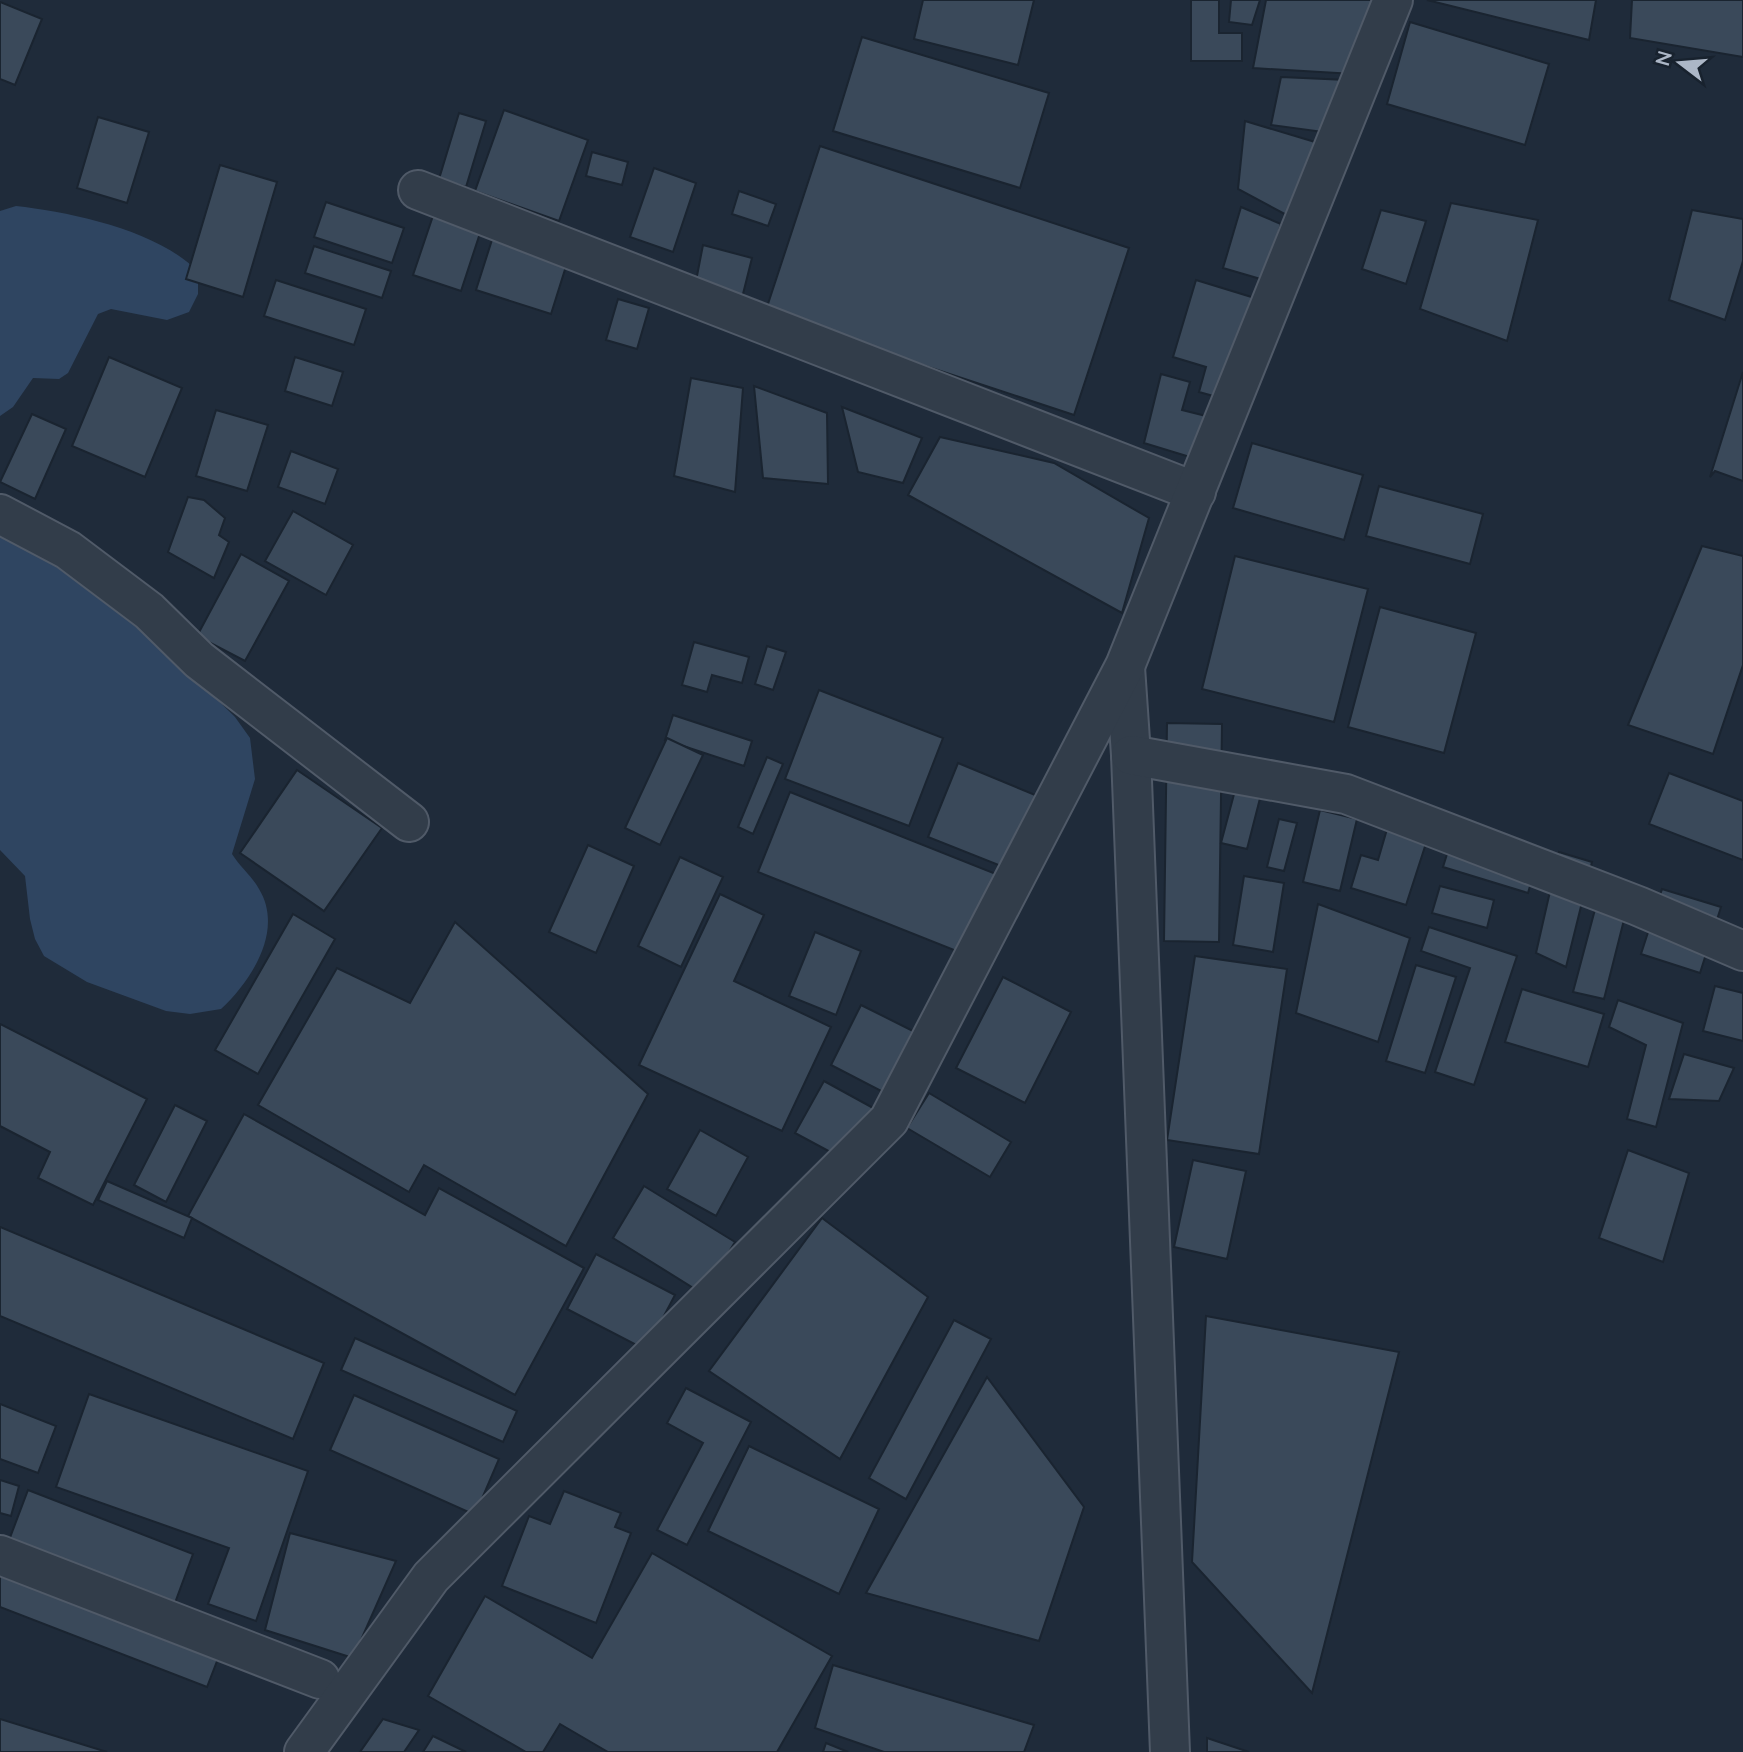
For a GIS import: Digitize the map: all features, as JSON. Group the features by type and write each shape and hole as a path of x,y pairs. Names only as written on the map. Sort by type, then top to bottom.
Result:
{"street":[{"path":"304,1752 431,1577 889,1120 1125,666 1393,0"},
{"path":"418,190 1196,492"},
{"path":"0,514 68,550 149,611 199,660 409,822"},
{"path":"1125,666 1131,755 1170,1752"},
{"path":"1131,755 1346,794 1638,906 1743,951"},
{"path":"0,1555 320,1679"}],"water":[{"path":"16,206 88,219 161,245 198,272 198,294 189,312 167,320 111,309 98,314 68,373 59,379 33,378 13,407 0,416 0,211"},
{"path":"0,528 122,606 235,717 250,738 255,779 232,854 259,889 266,905 268,921 261,954 253,969 244,984 221,1009 190,1014 166,1011 87,982 44,956 35,939 25,876 0,850"}],"building":[{"path":"923,0 1034,0 1018,65 914,39"},
{"path":"1191,0 1219,0 1219,33 1242,33 1242,61 1191,61"},
{"path":"1231,0 1260,0 1252,25 1229,22"},
{"path":"1266,0 1375,0 1354,74 1253,68"},
{"path":"1427,0 1596,0 1589,40"},
{"path":"1632,0 1743,0 1743,57 1630,38"},
{"path":"0,2 42,19 15,85 0,79"},
{"path":"1410,22 1549,64 1525,145 1387,104"},
{"path":"862,37 1049,93 1020,188 833,131"},
{"path":"1281,77 1347,80 1323,132 1271,125"},
{"path":"504,110 588,140 559,221 475,191"},
{"path":"459,113 486,121 466,187 439,179"},
{"path":"98,117 149,132 127,203 77,188"},
{"path":"1245,121 1325,145 1294,219 1238,189"},
{"path":"820,146 1129,248 1074,415 765,313"},
{"path":"592,152 628,162 622,185 586,176"},
{"path":"220,165 277,182 243,297 186,279"},
{"path":"654,168 696,183 673,252 630,237"},
{"path":"739,191 776,204 768,226 732,214"},
{"path":"438,201 485,218 461,291 413,275"},
{"path":"326,202 404,228 392,263 314,237"},
{"path":"1451,203 1538,220 1507,341 1420,309"},
{"path":"1241,207 1281,224 1264,280 1223,268"},
{"path":"1381,210 1426,221 1406,284 1362,269"},
{"path":"1692,210 1743,219 1743,261 1725,320 1669,300"},
{"path":"498,221 573,244 551,314 476,290"},
{"path":"703,245 752,258 741,302 696,281"},
{"path":"314,246 391,271 382,298 305,273"},
{"path":"276,280 366,309 354,345 264,316"},
{"path":"1196,280 1258,299 1217,397 1199,392 1206,367 1173,357"},
{"path":"618,299 649,308 637,349 606,340"},
{"path":"109,357 182,388 145,477 72,446"},
{"path":"295,357 343,372 332,406 285,391"},
{"path":"1743,372 1743,481 1715,471 1710,477"},
{"path":"1161,374 1190,382 1182,410 1214,418 1203,461 1144,443"},
{"path":"691,378 743,388 735,492 674,476"},
{"path":"754,386 827,413 828,484 763,478"},
{"path":"842,407 922,438 903,483 858,472"},
{"path":"216,410 268,425 247,491 196,476"},
{"path":"32,414 66,429 35,499 0,482"},
{"path":"940,437 1054,463 1149,518 1122,613 908,495"},
{"path":"1252,443 1363,475 1344,540 1233,508"},
{"path":"291,451 338,469 325,504 278,487"},
{"path":"1379,486 1483,514 1470,564 1366,536"},
{"path":"188,497 204,500 225,518 219,535 229,542 214,578 168,552"},
{"path":"293,511 353,545 326,595 265,561"},
{"path":"1702,546 1743,556 1743,665 1713,754 1628,725"},
{"path":"241,554 289,581 245,661 197,636"},
{"path":"1235,556 1368,589 1334,722 1202,689"},
{"path":"1380,607 1476,633 1444,753 1348,727"},
{"path":"694,642 749,657 742,683 712,675 707,692 682,685"},
{"path":"767,646 786,652 773,690 755,684"},
{"path":"819,690 943,738 909,826 785,779"},
{"path":"673,715 752,741 744,766 665,740"},
{"path":"1167,723 1222,724 1219,942 1164,941"},
{"path":"667,738 703,755 660,845 625,828"},
{"path":"767,757 783,764 753,834 738,827"},
{"path":"958,763 1040,797 1011,870 928,837"},
{"path":"1241,768 1266,775 1247,849 1221,843"},
{"path":"297,770 382,828 324,911 240,853"},
{"path":"1669,773 1743,801 1743,860 1649,824"},
{"path":"790,792 1001,876 969,956 758,872"},
{"path":"1320,810 1357,819 1340,891 1303,882"},
{"path":"1279,819 1297,823 1284,871 1267,867"},
{"path":"1390,819 1430,831 1406,905 1351,888 1361,855 1378,860"},
{"path":"1456,825 1540,851 1528,893 1443,867"},
{"path":"588,845 634,866 596,953 549,932"},
{"path":"1559,852 1592,862 1566,967 1536,953"},
{"path":"680,857 723,877 681,967 638,946"},
{"path":"1244,876 1284,883 1273,952 1233,945"},
{"path":"1440,886 1494,900 1487,928 1432,913"},
{"path":"1662,889 1721,907 1700,973 1641,954"},
{"path":"720,894 764,915 734,981 831,1027 782,1131 639,1065"},
{"path":"1597,902 1627,908 1604,999 1573,992"},
{"path":"1318,904 1410,938 1378,1042 1296,1013"},
{"path":"293,914 335,939 258,1074 215,1050"},
{"path":"455,922 648,1094 566,1246 424,1165 409,1192 258,1105 337,968 410,1003"},
{"path":"1429,927 1517,956 1474,1085 1435,1072 1470,968 1421,951"},
{"path":"815,932 861,951 836,1015 789,996"},
{"path":"1195,956 1287,969 1259,1154 1167,1140"},
{"path":"1416,965 1456,977 1425,1073 1386,1061"},
{"path":"1003,977 1071,1012 1025,1103 956,1068"},
{"path":"1715,986 1743,993 1743,1041 1703,1031"},
{"path":"1522,989 1604,1014 1588,1067 1505,1042"},
{"path":"1618,1000 1683,1023 1656,1127 1627,1119 1646,1045 1609,1027"},
{"path":"861,1005 913,1031 883,1092 831,1065"},
{"path":"0,1024 147,1099 93,1205 38,1178 50,1152 0,1126"},
{"path":"1684,1054 1734,1068 1719,1101 1669,1099"},
{"path":"824,1081 875,1109 847,1161 795,1133"},
{"path":"929,1093 1011,1142 990,1177 907,1128"},
{"path":"175,1105 207,1121 166,1202 134,1185"},
{"path":"244,1114 425,1215 439,1188 584,1268 515,1395 188,1216"},
{"path":"700,1130 748,1157 716,1216 667,1189"},
{"path":"1628,1150 1689,1173 1663,1262 1599,1238"},
{"path":"1193,1160 1246,1171 1227,1259 1174,1247"},
{"path":"107,1181 192,1218 184,1238 98,1200"},
{"path":"644,1186 735,1242 703,1294 613,1238"},
{"path":"822,1218 928,1297 840,1459 709,1371"},
{"path":"0,1227 324,1363 293,1439 0,1316"},
{"path":"596,1254 675,1295 646,1350 567,1309"},
{"path":"1206,1316 1399,1352 1312,1693 1192,1562"},
{"path":"954,1320 991,1339 906,1499 869,1478"},
{"path":"355,1338 517,1411 503,1442 341,1370"},
{"path":"987,1377 1084,1507 1039,1641 866,1593"},
{"path":"686,1388 751,1422 687,1545 657,1530 703,1443 667,1423"},
{"path":"89,1394 308,1471 256,1621 208,1604 229,1548 56,1487"},
{"path":"354,1395 499,1459 475,1515 330,1450"},
{"path":"0,1404 56,1426 38,1473 0,1459"},
{"path":"749,1446 879,1509 839,1594 708,1531"},
{"path":"0,1480 19,1486 11,1516 0,1513"},
{"path":"28,1490 193,1554 175,1603 231,1625 207,1687 0,1607 0,1564"},
{"path":"564,1491 621,1513 615,1527 631,1533 596,1623 502,1586 529,1516 550,1524"},
{"path":"290,1533 396,1561 353,1658 265,1630"},
{"path":"652,1553 832,1656 777,1752 608,1752 560,1724 543,1752 526,1752 428,1696 485,1596 592,1658"},
{"path":"833,1665 1034,1725 1024,1752 884,1752 815,1728"},
{"path":"0,1719 107,1752 0,1752"},
{"path":"383,1719 419,1730 404,1752 360,1752"},
{"path":"433,1736 466,1752 423,1752"},
{"path":"1207,1738 1249,1752 1207,1752"},
{"path":"826,1743 848,1752 823,1752"}]}
